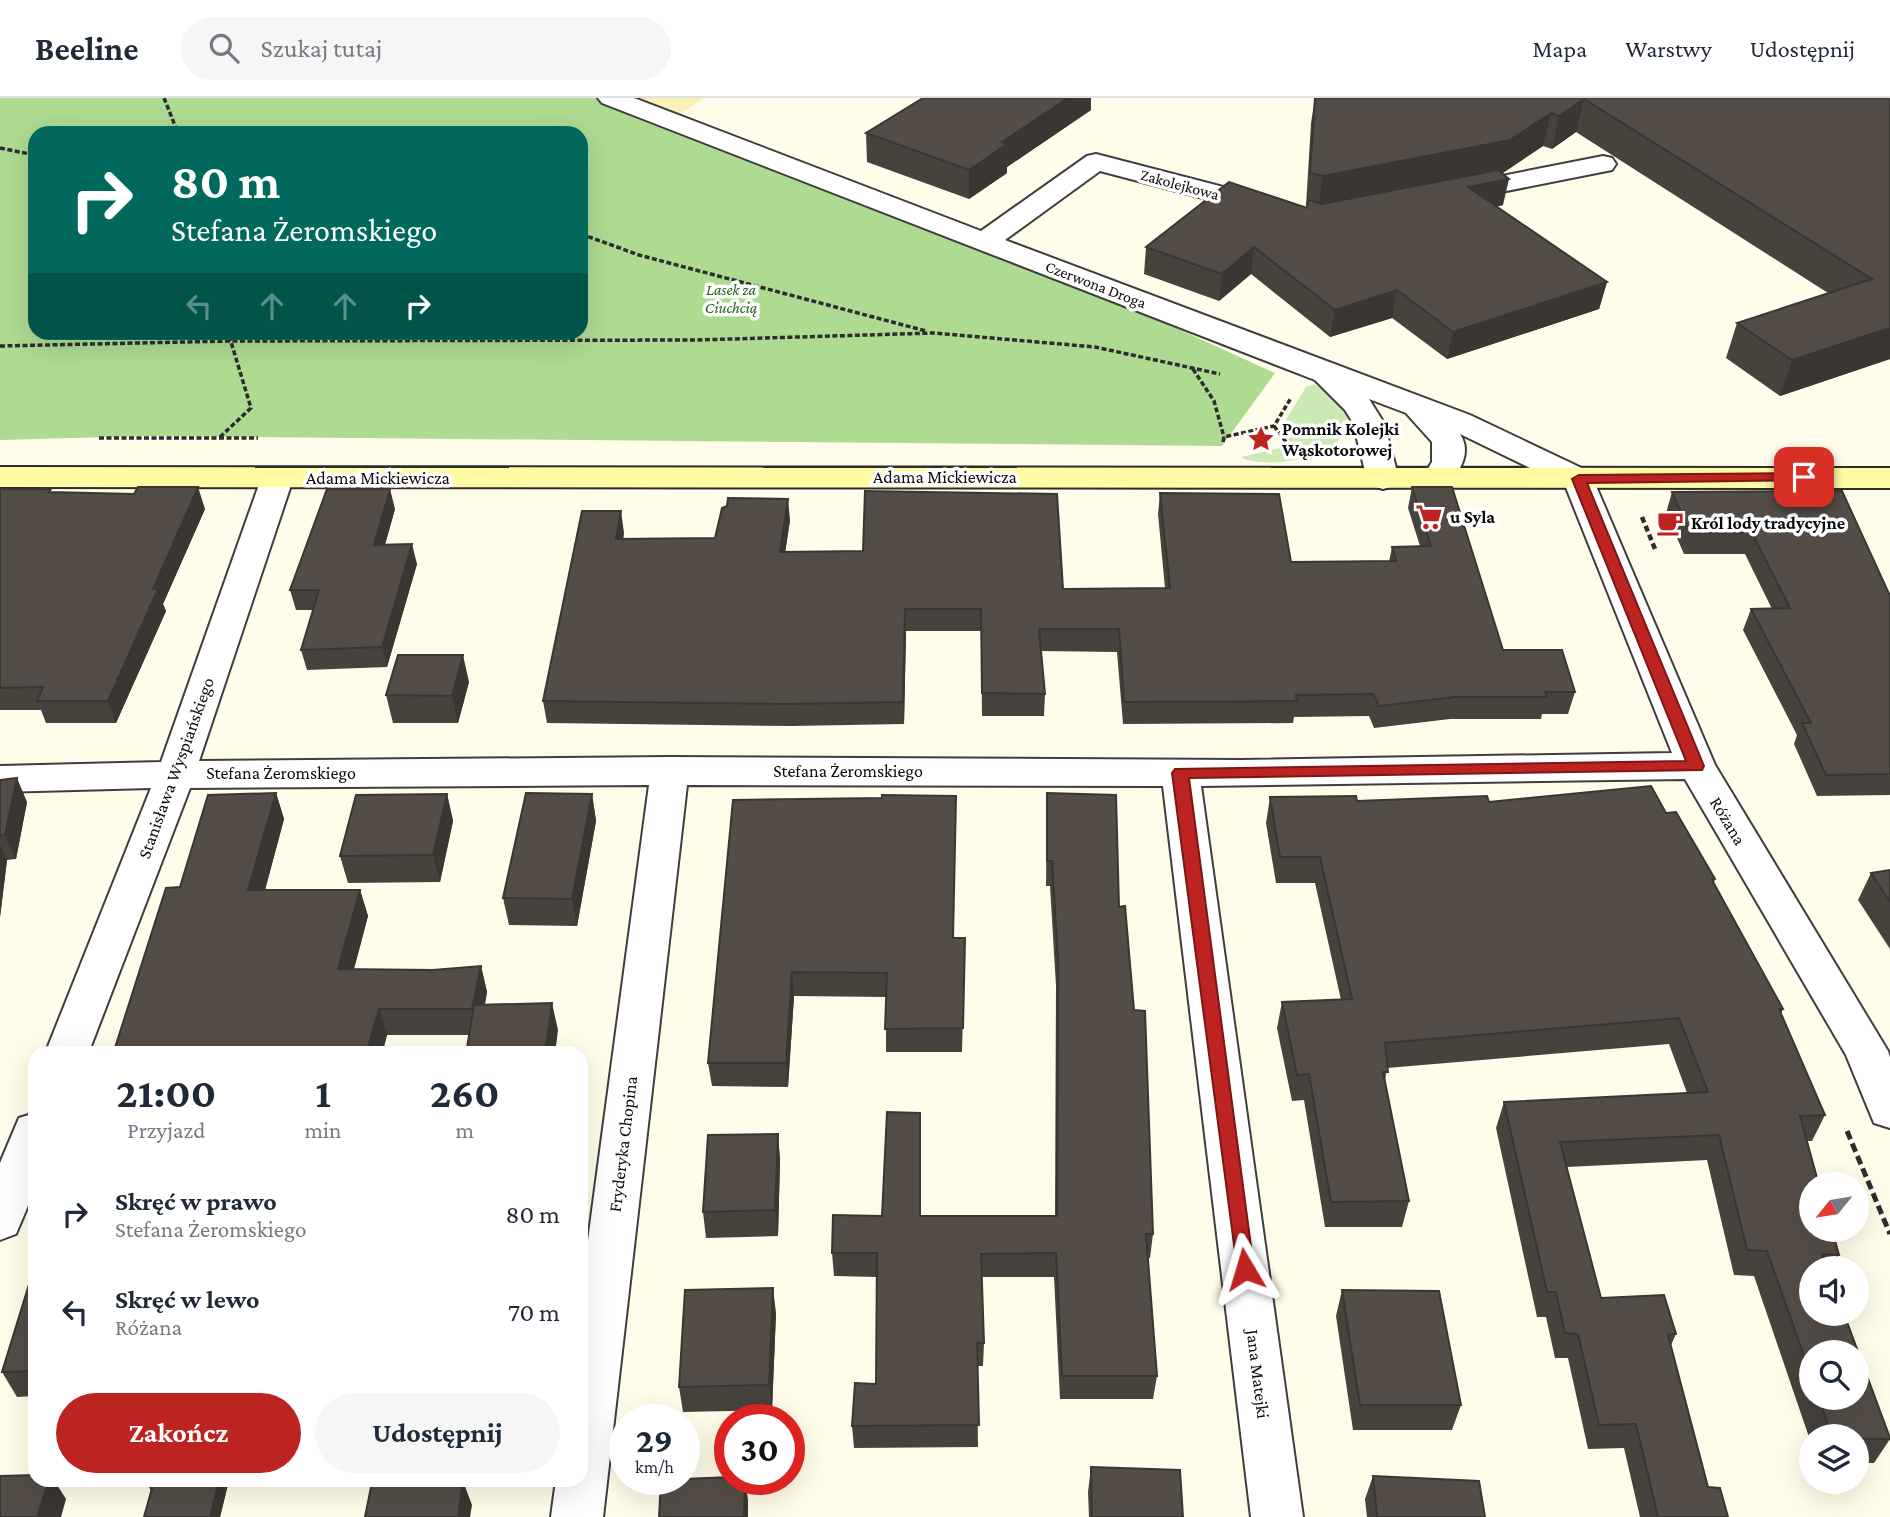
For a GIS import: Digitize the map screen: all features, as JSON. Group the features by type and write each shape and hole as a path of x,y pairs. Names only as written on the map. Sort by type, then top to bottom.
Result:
{"main road":[{"name":"Adama Mickiewicza","path":"0,477 1890,478"}],"street":[{"name":"Czerwona Droga","path":"611,98 985,242 1307,380 1415,405 1460,422 1579,479"},
{"name":"Zakolejkowa","path":"985,242 1096,162 1292,213"},
{"path":"1426,198 1602,164"},
{"path":"1307,380 1355,400 1373,427 1383,478"},
{"path":"1415,405 1448,440 1448,462 1438,478"},
{"name":"Stanisława Wyspiańskiego","path":"69,1046 176,774 277,479"},
{"name":"Różana","path":"1579,479 1696,766 1866,1051 1890,1110"},
{"name":"Stefana Żeromskiego","path":"0,779 176,774 670,770 1180,773 1696,766"},
{"name":"Fryderyka Chopina","path":"588,1429 670,770"},
{"name":"Jana Matejki","path":"1180,773 1277,1517"},
{"path":"0,1220 28,1149"},
{"name":"Fryderyka Chopina","path":"577,1517 581,1487"}],"path":[{"path":"164,98 175,126"},
{"path":"0,148 28,154"},
{"path":"588,237 639,255 934,333"},
{"path":"0,346 230,341 696,340 934,333 1095,347 1193,368 1209,388 1220,412 1224,437 1222,446"},
{"path":"219,437 251,408 230,341"},
{"path":"1224,437 1274,426 1307,380"},
{"path":"1642,517 1657,555"},
{"path":"1842,1120 1890,1234"}],"green space":[{"name":"Lasek za Ciuchcią","path":"0,98 611,98 985,241 1275,373 1222,446 146,436 0,440"},
{"path":"1314,384 1334,397 1347,414 1346,428 1339,440 1314,455 1281,462 1252,461 1241,457 1292,445 1280,429 1306,387"}],"sand":[{"path":"611,98 704,98 669,121"}],"building":[{"path":"923,98 1068,98 1002,142 1007,144 969,170 866,133"},
{"path":"1315,98 1890,98 1890,328 1792,360 1737,323 1872,279 1584,99 1559,116 1551,113 1510,140 1323,176 1310,173"},
{"path":"1498,170 1509,179 1468,187 1607,282 1453,332 1397,290 1335,310 1254,247 1222,274 1146,247 1229,182 1307,208 1308,200 1322,204"},
{"path":"138,487 198,487 153,589 158,589 108,701 37,701 43,687 0,688 0,489 134,494"},
{"path":"1412,487 1452,487 1503,650 1562,650 1575,692 1545,692 1547,697 1455,697 1379,706 1373,694 1296,695 1297,701 1124,702 1119,629 1039,629 1045,694 982,693 981,609 905,609 903,702 789,704 543,701 582,511 621,511 616,539 715,538 722,508 727,506 728,498 788,499 780,552 863,551 865,491 1057,494 1063,589 1170,588 1160,493 1279,494 1291,562 1396,561 1392,547 1431,546"},
{"path":"327,489 390,489 374,545 412,544 382,647 301,650 319,590 290,590"},
{"path":"1842,491 1890,596 1890,774 1826,775 1802,723 1811,723 1751,609 1790,608 1752,533 1690,533 1672,492"},
{"path":"398,655 463,655 452,696 386,695"},
{"path":"17,778 5,835 0,836 0,780"},
{"path":"1651,786 1666,813 1676,812 1715,879 1712,880 1783,1009 1779,1009 1825,1115 1800,1116 1815,1172 1799,1172 1799,1242 1835,1242 1839,1255 1799,1256 1799,1326 1848,1326 1854,1340 1799,1342 1767,1251 1747,1250 1719,1135 1560,1142 1601,1298 1664,1295 1676,1334 1668,1335 1708,1487 1720,1488 1728,1517 1658,1517 1636,1424 1599,1425 1578,1334 1565,1333 1556,1292 1547,1292 1504,1102 1708,1092 1679,1018 1385,1043 1388,1072 1383,1072 1409,1201 1331,1202 1309,1074 1297,1075 1282,1002 1352,999 1320,857 1280,857 1270,797 1356,796 1357,801 1487,796 1489,802"},
{"path":"276,793 248,890 360,890 338,969 433,970 481,966 472,1009 379,1009 368,1046 116,1046 166,888 180,887 208,795"},
{"path":"526,793 592,794 572,899 503,898"},
{"path":"1047,793 1116,795 1119,907 1125,906 1134,1010 1145,1011 1153,1234 1146,1234 1157,1376 1062,1376 1056,1253 981,1254 984,1343 977,1343 979,1425 852,1426 855,1383 876,1384 877,1253 832,1253 833,1215 882,1216 887,1112 920,1113 920,1216 1057,1216 1058,961 1052,861 1047,861"},
{"path":"447,794 433,855 340,856 356,795"},
{"path":"882,795 956,796 953,938 965,938 963,1028 885,1029 887,973 792,972 786,1063 708,1063 733,800 882,798"},
{"path":"1890,870 1890,902 1871,873"},
{"path":"552,1003 546,1046 467,1046 474,1005"},
{"path":"778,1134 775,1210 703,1212 708,1135"},
{"path":"28,1288 28,1371 2,1372"},
{"path":"773,1288 769,1385 679,1387 685,1290"},
{"path":"1342,1290 1439,1291 1461,1405 1360,1405"},
{"path":"1869,1381 1890,1439 1869,1439 1869,1424 1828,1424 1823,1410 1869,1410"},
{"path":"1091,1467 1180,1470 1183,1517 1092,1517"},
{"path":"28,1475 28,1487 47,1487 37,1517 0,1517 0,1476"},
{"path":"1373,1476 1479,1481 1485,1517 1377,1517"},
{"path":"700,1478 714,1478 714,1495 745,1495 744,1517 659,1517 660,1495 700,1495"},
{"path":"152,1487 217,1487 210,1517 144,1517"},
{"path":"371,1487 462,1487 458,1517 365,1517"}],"place":[{"name":"Pomnik Kolejki Wąskotorowej","path":"1261,439"},
{"name":"u Syla","path":"1429,517"},
{"name":"Król lody tradycyjne","path":"1670,523"}],"route":[{"path":"1245,1269 1180,773 1696,766 1579,479 1804,477"}]}
